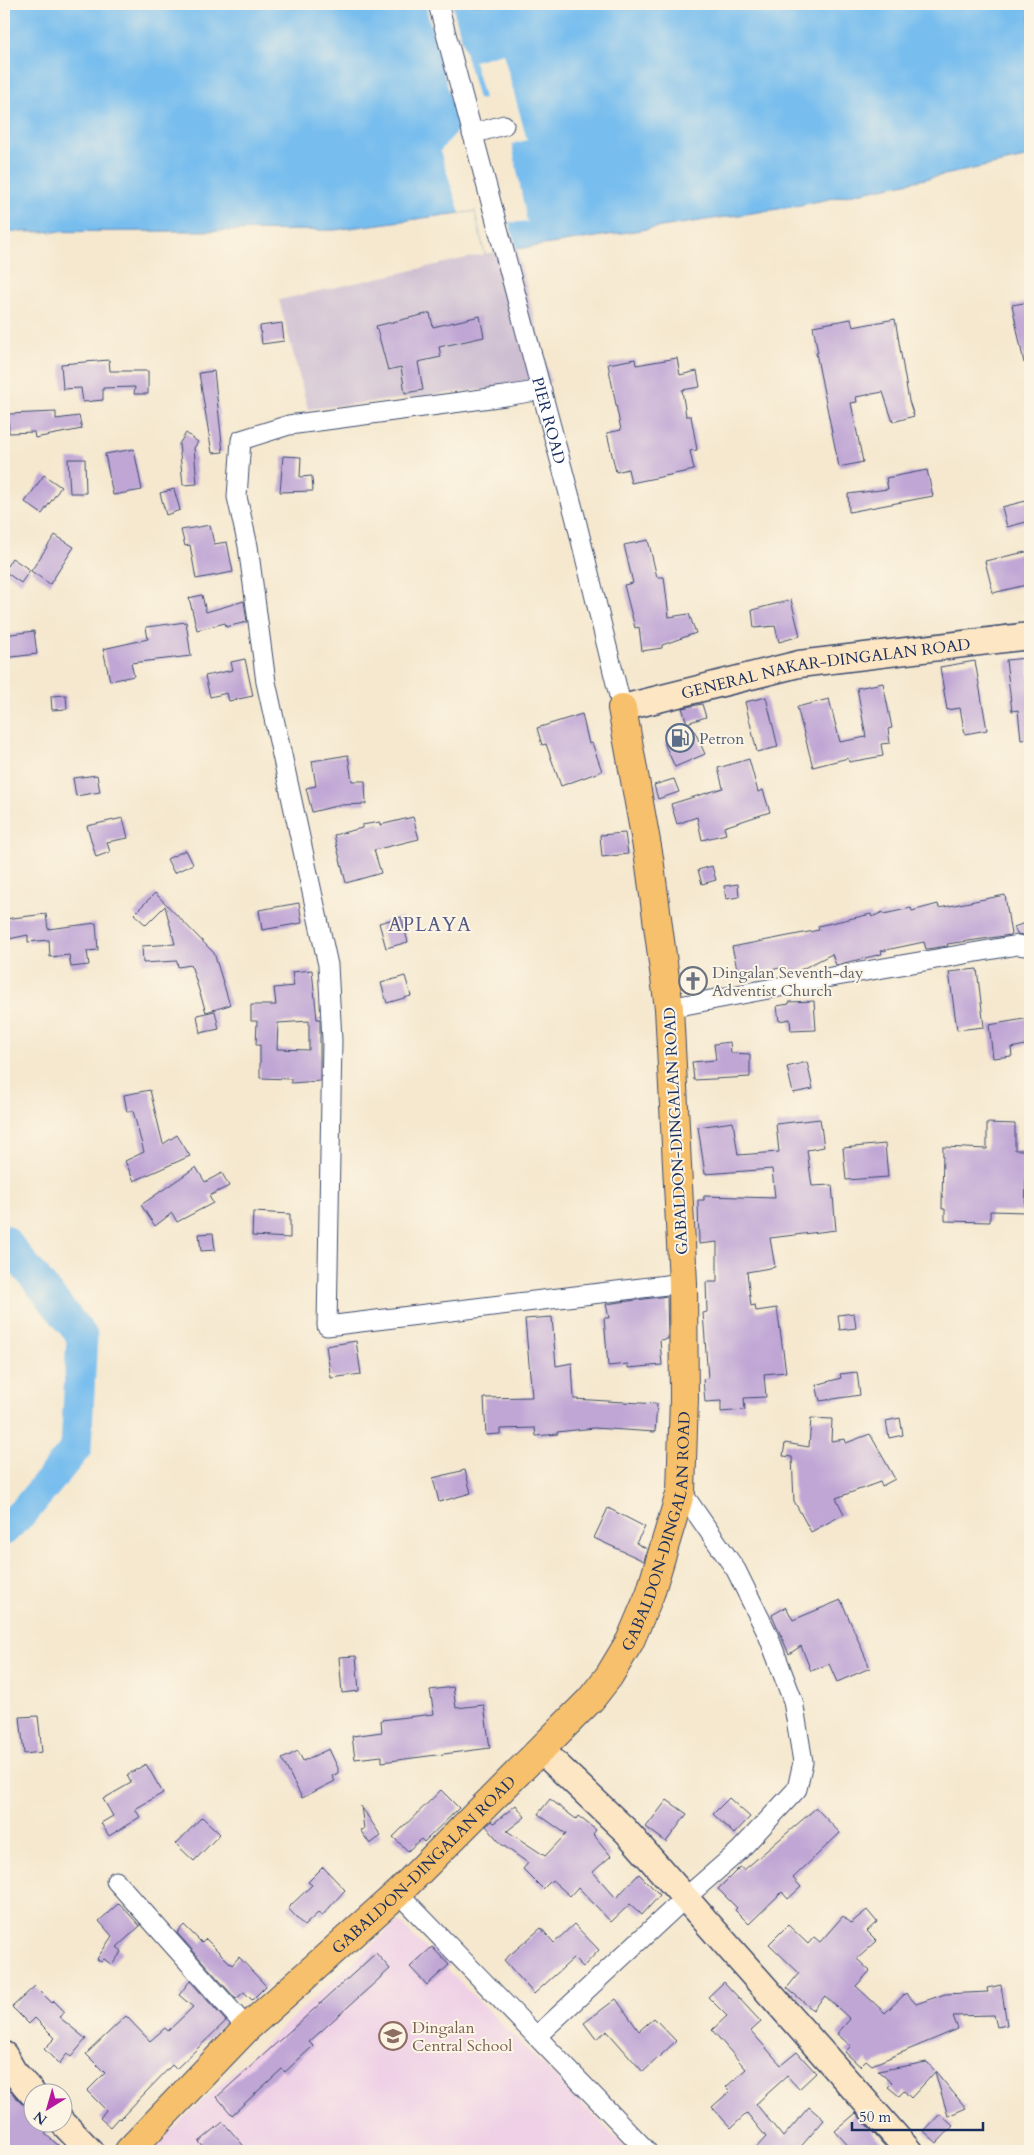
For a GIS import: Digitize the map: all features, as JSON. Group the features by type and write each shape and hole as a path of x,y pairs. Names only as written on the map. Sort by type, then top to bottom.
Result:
{"main road":[{"name":"GABALDON-DINGALAN ROAD","path":"129,2151 247,2028 398,1893 542,1751 591,1699 609,1676 630,1641 650,1594 682,1491 684,1399 683,1283 669,1008 649,858 622,708"}],"street":[{"name":"PIER ROAD","path":"438,4 542,390 622,708"},
{"path":"472,134 504,126"},
{"path":"542,390 289,425 241,440 237,497 248,546 266,682 328,965 332,1040 327,1326 683,1283"},
{"name":"GENERAL NAKAR-DINGALAN ROAD","path":"622,708 799,664 1030,636"},
{"path":"669,1008 831,977 1018,946 1030,947"},
{"path":"537,2036 685,1898 739,1851 797,1789 804,1762 793,1701 768,1634 736,1570 682,1491"},
{"path":"542,1751 626,1831 909,2151"},
{"path":"116,1881 247,2028"},
{"path":"398,1893 647,2151"},
{"path":"7,2064 23,2082"},
{"path":"72,2132 90,2151"}],"shaded area":[{"path":"517,250 551,382 308,409 279,300 485,254"},
{"name":"Dingalan Central School","path":"398,1921 629,2151 148,2151"}],"water":[{"path":"4,4 1030,4 1030,157 791,207 485,254 475,211 335,230 4,232"}],"pier":[{"path":"425,4 452,4 478,99 484,98 474,61 503,53 527,140 512,144 527,222 509,222 517,250 485,254 475,211 460,213 440,151 459,129"}],"building":[{"path":"1030,302 1030,362 1024,363 1012,305"},
{"path":"430,313 433,327 480,316 484,337 439,347 441,357 418,362 423,390 405,393 401,367 388,370 376,326"},
{"path":"851,319 853,327 895,319 909,401 914,416 893,422 883,392 856,397 857,402 851,403 863,462 839,467 816,353 818,353 813,326"},
{"path":"282,323 284,341 262,344 260,326"},
{"path":"677,358 680,375 697,371 700,387 682,390 686,416 691,416 697,450 690,451 694,470 631,483 628,469 616,472 607,433 621,430 608,364 635,359 636,365"},
{"path":"109,360 110,371 148,371 148,394 134,394 135,387 103,388 103,400 83,402 81,388 63,389 61,364"},
{"path":"214,371 223,452 212,453 199,373"},
{"path":"56,412 56,419 79,416 82,429 35,438 34,432 9,433 8,414"},
{"path":"186,433 198,442 194,448 197,484 183,485 179,444"},
{"path":"134,449 142,490 113,495 105,454"},
{"path":"283,456 301,457 300,477 312,476 313,491 280,492"},
{"path":"68,459 85,459 86,493 70,493"},
{"path":"927,470 933,496 849,512 848,494 888,489 886,478"},
{"path":"44,475 61,487 42,514 25,502"},
{"path":"174,489 180,510 166,515 160,493"},
{"path":"1030,500 1030,521 1007,527 1002,507"},
{"path":"210,525 214,544 227,542 233,572 196,579 190,545 185,546 181,530"},
{"path":"55,535 74,547 50,584 31,571"},
{"path":"648,540 657,577 664,577 669,617 689,614 696,633 662,645 662,648 642,651 639,627 635,628 624,585 633,583 624,545"},
{"path":"1030,551 1030,584 993,593 985,561"},
{"path":"12,558 30,570 21,583 4,571"},
{"path":"202,595 206,612 244,601 247,622 226,627 225,623 197,630 189,598"},
{"path":"791,600 800,636 779,642 775,626 754,628 752,610"},
{"path":"186,622 191,656 131,663 134,676 110,681 103,649 148,639 146,627"},
{"path":"34,631 37,654 4,658 4,635"},
{"path":"1027,658 1030,682 1030,739 1021,740 1018,710 1012,711 1006,660"},
{"path":"245,659 253,696 229,701 227,693 210,697 205,676 233,670 231,662"},
{"path":"975,661 987,730 965,734 960,708 947,710 940,667"},
{"path":"883,683 892,728 888,729 890,743 881,744 883,756 849,762 848,758 813,767 797,707 829,699 840,742 866,737 857,688"},
{"path":"66,695 67,709 52,710 51,696"},
{"path":"766,697 778,747 757,752 745,702"},
{"path":"702,704 706,717 687,723 682,708"},
{"path":"582,714 589,744 592,743 602,771 561,786 546,744 542,745 537,728"},
{"path":"694,730 705,754 675,767 664,743"},
{"path":"348,755 352,781 365,781 366,804 340,805 312,812 306,788 316,786 312,761"},
{"path":"749,759 758,792 763,790 770,812 724,827 726,834 702,840 697,817 677,824 671,804 723,788 718,768"},
{"path":"97,775 100,792 76,796 73,778"},
{"path":"674,779 679,792 658,799 654,785"},
{"path":"413,817 419,839 374,850 381,873 346,883 334,835 362,828 362,825 380,822 380,825"},
{"path":"123,818 128,838 107,842 110,852 96,857 87,826"},
{"path":"625,833 628,854 602,857 600,835"},
{"path":"186,850 193,864 174,873 167,859"},
{"path":"712,866 716,880 702,884 698,870"},
{"path":"738,884 739,897 726,899 724,886"},
{"path":"155,893 214,953 230,1005 206,1012 191,965 178,967 177,961 143,963 142,946 175,944 165,906 146,925 134,914"},
{"path":"1005,895 1011,935 947,944 948,946 926,949 924,942 881,951 882,954 836,965 832,954 788,974 784,967 739,977 732,947 819,930 818,926 871,914 872,917 883,912 884,914 911,908 912,911 938,904 939,908"},
{"path":"299,903 302,923 262,930 259,910"},
{"path":"46,914 48,929 96,923 98,950 87,951 89,965 71,967 69,955 50,957 49,940 28,942 28,935 4,940 4,919"},
{"path":"401,917 408,942 386,948 379,923"},
{"path":"1030,921 1030,936 1017,934 1014,927"},
{"path":"977,969 984,1027 957,1030 949,972"},
{"path":"312,970 317,1019 320,1019 320,1081 291,1083 291,1079 260,1078 260,1045 256,1045 257,1021 251,1021 251,1005 276,1005 274,988 294,986 292,972","holes":["309,1021 309,1050 277,1049 278,1023"]},
{"path":"405,976 411,996 387,1003 381,983"},
{"path":"814,1001 816,1030 791,1031 790,1019 779,1021 777,1006 789,1004 789,1002"},
{"path":"215,1011 219,1029 200,1033 197,1015"},
{"path":"1030,1018 1030,1044 1011,1048 1012,1056 993,1058 989,1025"},
{"path":"730,1042 731,1053 750,1054 750,1077 694,1080 692,1062 716,1060 714,1044"},
{"path":"807,1062 813,1089 793,1093 787,1067"},
{"path":"150,1090 163,1144 177,1135 190,1156 134,1181 125,1161 144,1152 133,1111 127,1112 124,1095"},
{"path":"820,1119 824,1147 807,1150 812,1186 832,1185 836,1230 770,1238 775,1267 747,1272 751,1306 755,1305 756,1311 777,1308 786,1372 764,1374 766,1397 744,1398 745,1410 721,1412 721,1401 705,1402 703,1379 708,1378 703,1313 707,1312 706,1282 717,1282 717,1242 699,1244 698,1200 704,1200 704,1196 775,1198 772,1169 705,1174 698,1127 733,1122 738,1155 779,1152 776,1124"},
{"path":"987,1123 1015,1124 1015,1150 1027,1150 1025,1212 990,1211 990,1222 945,1221 945,1209 942,1209 943,1147 987,1149"},
{"path":"885,1144 888,1177 846,1180 843,1148"},
{"path":"196,1167 205,1182 222,1173 229,1186 209,1196 213,1203 177,1222 172,1213 155,1226 141,1205"},
{"path":"253,1212 290,1214 290,1238 252,1236"},
{"path":"213,1233 215,1250 201,1251 199,1234"},
{"path":"667,1296 668,1339 660,1340 662,1365 628,1368 628,1364 608,1366 604,1318 609,1318 606,1304"},
{"path":"854,1313 856,1328 840,1330 838,1315"},
{"path":"552,1317 556,1366 572,1363 574,1399 657,1404 655,1432 594,1428 536,1436 535,1428 500,1429 500,1434 486,1435 484,1398 532,1397 525,1319"},
{"path":"356,1341 361,1374 331,1378 326,1346"},
{"path":"857,1372 860,1395 820,1401 816,1385 841,1378 840,1374"},
{"path":"811,1418 832,1419 831,1441 845,1439 846,1443 870,1434 895,1479 882,1486 880,1482 836,1498 844,1514 811,1532 794,1501 792,1457 783,1456 785,1443 809,1447"},
{"path":"900,1418 903,1435 889,1438 886,1421"},
{"path":"465,1470 471,1493 439,1502 433,1478"},
{"path":"608,1508 645,1527 636,1543 647,1549 644,1561 594,1538"},
{"path":"841,1600 870,1668 837,1682 829,1664 811,1671 801,1646 789,1654 772,1615 786,1607 793,1620"},
{"path":"356,1656 359,1691 342,1693 339,1657"},
{"path":"453,1687 456,1708 484,1705 490,1748 382,1762 382,1756 355,1759 352,1736 382,1732 381,1720 434,1714 430,1690"},
{"path":"38,1716 42,1752 24,1754 20,1717"},
{"path":"329,1749 338,1768 338,1773 332,1776 335,1781 302,1798 282,1759 298,1751 303,1761"},
{"path":"146,1764 163,1793 135,1809 140,1817 109,1836 101,1823 113,1816 103,1799 131,1783 127,1775"},
{"path":"441,1790 459,1808 424,1842 421,1839 408,1851 393,1837"},
{"path":"729,1798 750,1817 734,1834 713,1814"},
{"path":"550,1799 576,1819 578,1816 596,1830 593,1834 611,1856 593,1872 616,1898 639,1874 660,1895 642,1915 630,1904 611,1922 578,1887 570,1896 552,1880 543,1889 523,1869 528,1863 501,1844 486,1826 492,1821 494,1823 516,1805 525,1817 507,1831 545,1856 566,1834 538,1814"},
{"path":"667,1800 687,1814 666,1842 646,1827"},
{"path":"361,1806 381,1836 370,1844 360,1830 364,1829"},
{"path":"816,1808 840,1833 793,1878 801,1887 788,1899 782,1892 749,1924 735,1910 737,1908 718,1889 740,1867 744,1870"},
{"path":"202,1817 220,1834 194,1861 176,1844"},
{"path":"323,1867 345,1890 322,1916 318,1913 304,1926 288,1908 312,1885 308,1882"},
{"path":"119,1903 140,1926 117,1947 122,1951 112,1965 104,1959 101,1962 97,1959 112,1936 99,1921"},
{"path":"867,1910 877,1922 867,1931 877,1941 857,1959 870,1971 856,1986 885,2013 906,1993 916,2004 945,1994 988,1992 987,1988 1001,1985 1007,2025 997,2027 994,2015 953,2016 958,2029 872,2065 866,2060 860,2066 845,2052 851,2046 837,2034 850,2019 825,1996 813,2010 787,1988 799,1973 769,1944 788,1925 808,1944 814,1937 820,1942 843,1916 851,1923"},
{"path":"574,1924 599,1950 583,1967 574,1958 534,1994 504,1960 541,1928 554,1943"},
{"path":"184,1925 202,1943 206,1939 232,1965 239,1957 266,1986 252,2000 244,1992 236,1999 177,1933"},
{"path":"432,1947 449,1965 427,1985 410,1967"},
{"path":"376,1953 390,1969 309,2042 313,2046 285,2072 282,2069 232,2115 217,2097"},
{"path":"190,1981 226,2021 176,2069 172,2065 110,2127 100,2118 106,2110 87,2091 105,2073 86,2054 126,2016 150,2041 165,2028 168,2031 193,2007 179,1995"},
{"path":"724,1982 761,2022 751,2031 781,2065 797,2052 816,2073 799,2089 787,2076 756,2104 783,2137 809,2107 824,2120 797,2151 753,2151 766,2137 747,2113 731,2128 712,2107 730,2091 726,2087 746,2069 712,2030 727,2016 708,1997"},
{"path":"35,1986 52,2003 54,2001 65,2012 59,2017 86,2039 71,2057 67,2054 59,2064 44,2049 55,2038 35,2018 29,2024 12,2007"},
{"path":"616,1999 639,2031 654,2018 676,2041 643,2072 607,2031 596,2039 584,2023"},
{"path":"927,2062 966,2108 948,2116 935,2072 911,2098 904,2091 899,2096 888,2087 892,2083 878,2071"},
{"path":"4,2084 22,2103 22,2132 47,2132 45,2134 65,2151 4,2151"},
{"path":"856,2113 889,2151 853,2151 835,2131"},
{"path":"940,2114 953,2126 937,2143 924,2131"},
{"path":"223,2122 248,2151 207,2151 199,2142"}],"waterway":[{"path":"4,1240 82,1336 76,1448 26,1509 4,1530"}],"place":[{"name":"Petron","path":"680,738"},
{"name":"Dingalan Seventh-day Adventist Church","path":"693,981"},
{"name":"Dingalan Central School","path":"393,2036"}],"district":[{"name":"APLAYA","path":"430,924"}]}
